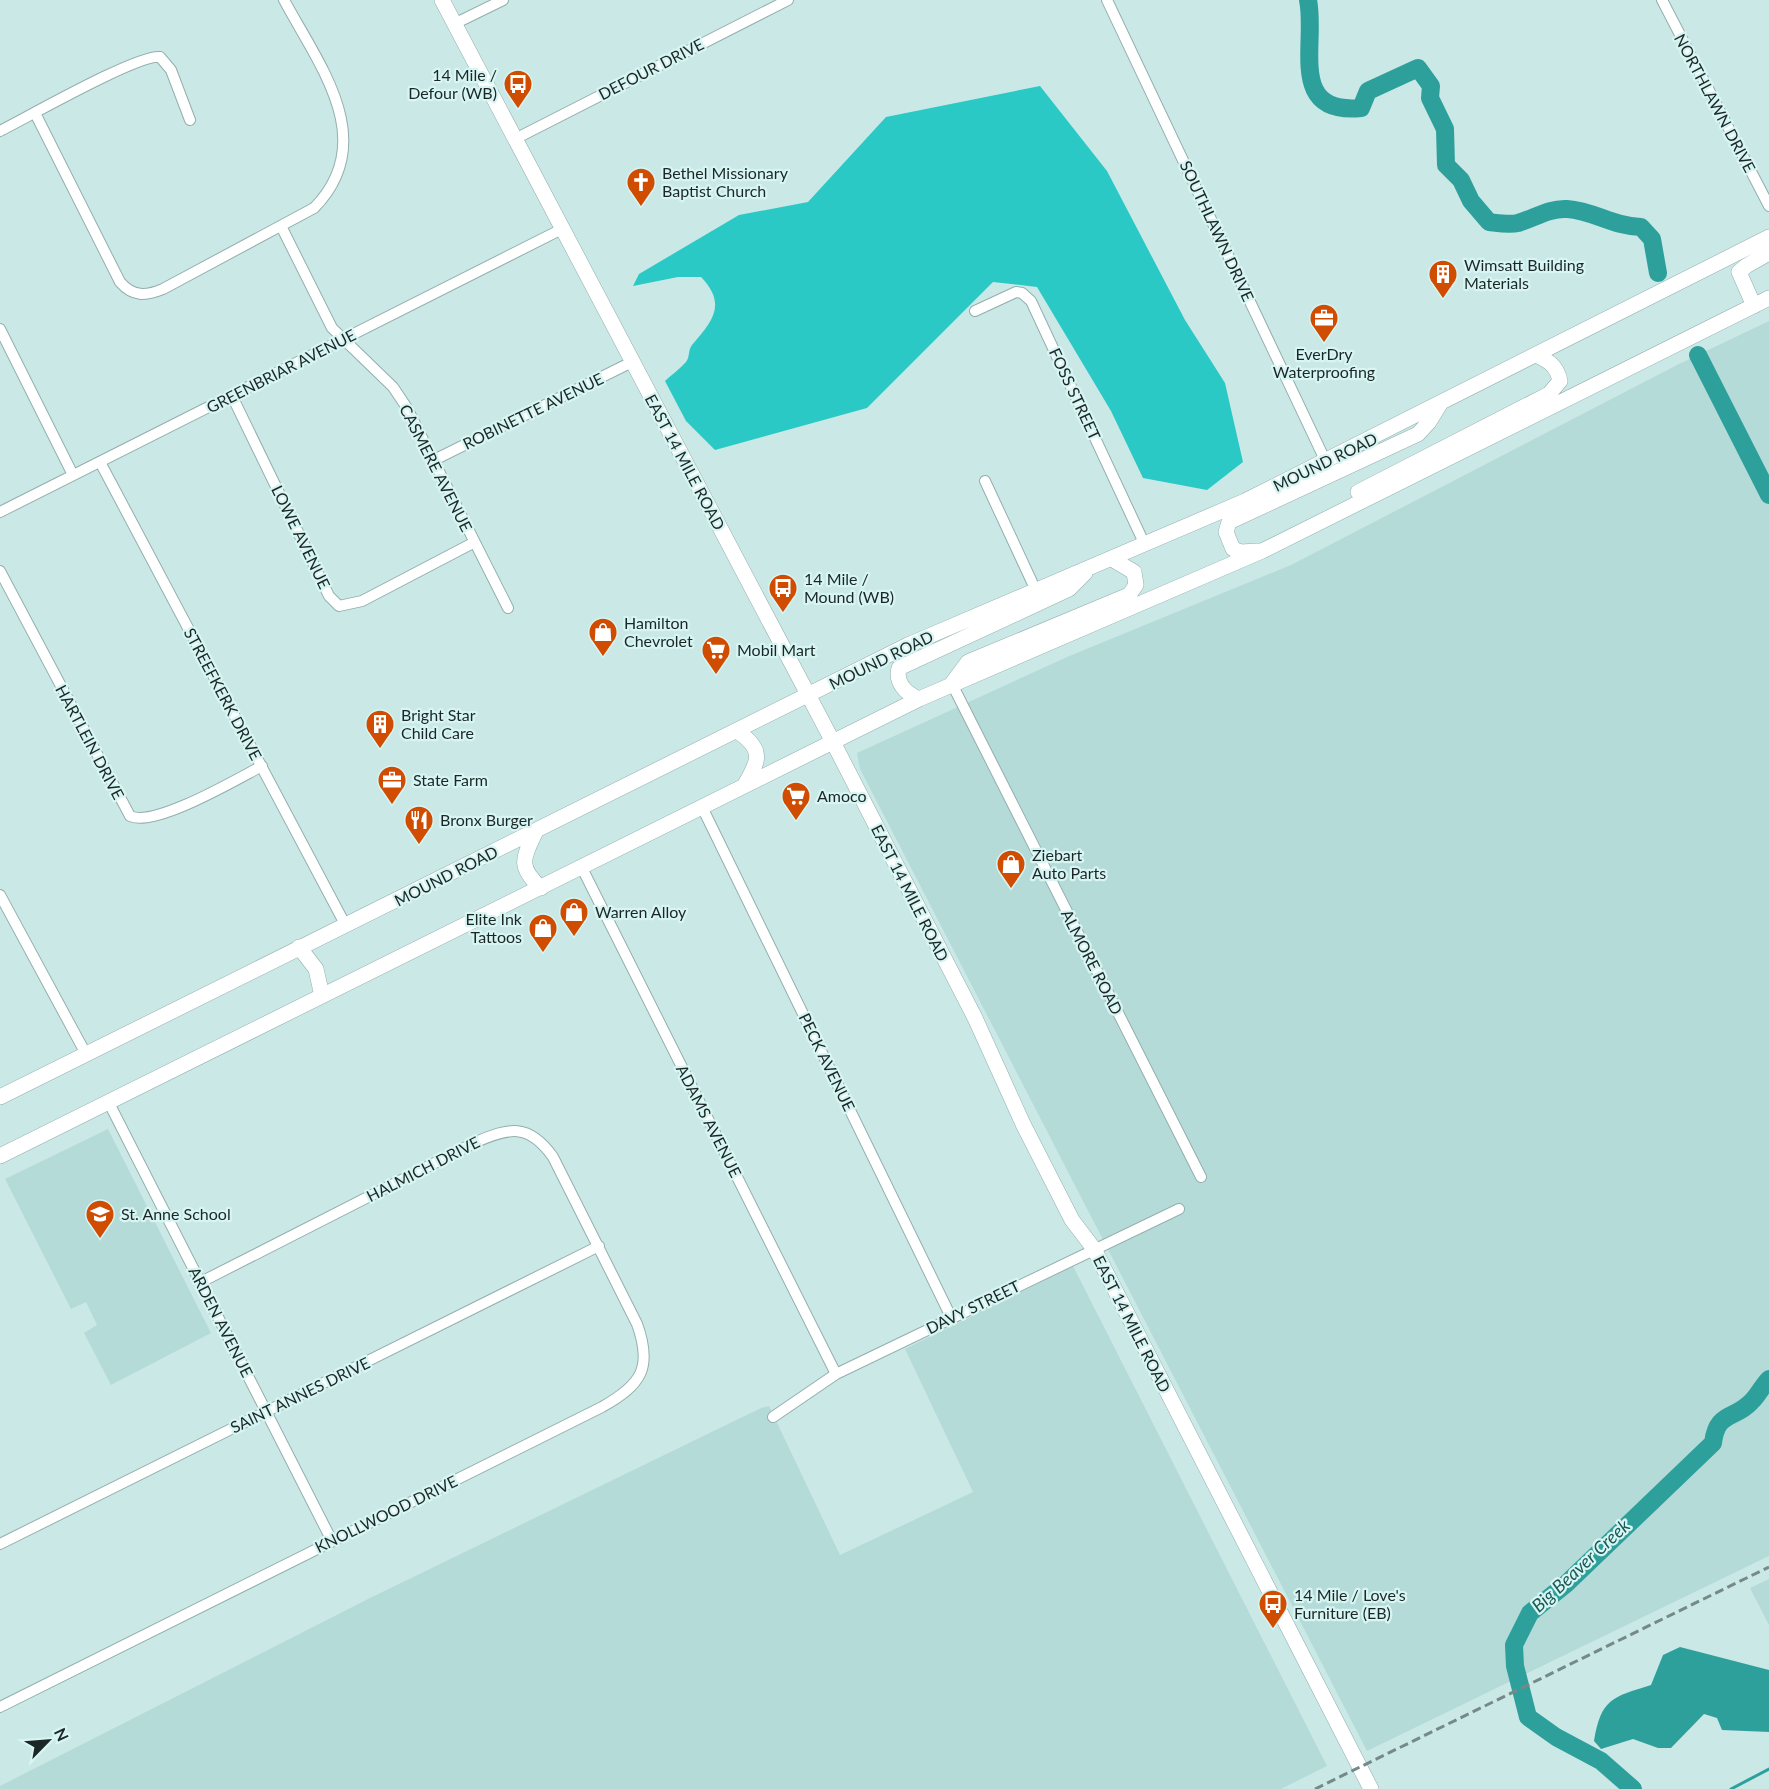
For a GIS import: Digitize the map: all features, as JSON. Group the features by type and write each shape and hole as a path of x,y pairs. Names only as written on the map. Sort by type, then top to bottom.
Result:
{"main road":[{"name":"EAST 14 MILE ROAD","path":"442,0 833,742 979,1026 1023,1124 1072,1220 1094,1249 1371,1789"},
{"name":"MOUND ROAD","path":"0,1097 916,641 1039,595 1091,567 1145,545 1326,462 1769,237"},
{"path":"1754,306 1739,272 1769,253"},
{"path":"0,1156 919,699 1262,551 1769,298"},
{"path":"1326,519 1356,492 1550,394 1560,381 1558,372 1547,360 1536,355"},
{"path":"1262,551 1241,552 1233,549 1226,532 1229,522 1418,434 1440,404"},
{"path":"952,684 968,662 1129,595 1136,585 1134,572 1112,559"},
{"path":"919,699 906,692 899,680 899,668 1039,595"},
{"path":"737,731 748,738 756,751 756,766 744,786"},
{"path":"536,831 523,862 528,875 541,888"},
{"path":"299,947 316,969 322,996"}],"street":[{"path":"35,113 115,274 126,289 134,293 142,295 163,289 314,208 327,195 335,181 345,138 337,100 284,0"},
{"path":"454,24 503,0"},
{"name":"DEFOUR DRIVE","path":"515,139 788,0"},
{"name":"SOUTHLAWN DRIVE","path":"1107,0 1326,462"},
{"name":"NORTHLAWN DRIVE","path":"1662,0 1769,206"},
{"path":"0,131 152,56 160,57 171,70 190,120"},
{"name":"CASMERE AVENUE","path":"281,226 332,328 393,387 434,460 507,608"},
{"name":"GREENBRIAR AVENUE","path":"0,512 562,229"},
{"name":"FOSS STREET","path":"975,310 1016,292 1022,293 1031,301 1145,545"},
{"path":"0,329 73,475"},
{"name":"ROBINETTE AVENUE","path":"434,460 632,362"},
{"name":"LOWE AVENUE","path":"232,396 329,597 339,606 362,601 473,543"},
{"name":"STREEFKERK DRIVE","path":"100,462 346,926"},
{"path":"985,481 1039,595"},
{"name":"HARTLEIN DRIVE","path":"0,571 130,816 141,820 160,815 262,766"},
{"name":"ALMORE ROAD","path":"952,684 1201,1177"},
{"name":"PECK AVENUE","path":"702,807 951,1317"},
{"name":"ADAMS AVENUE","path":"582,868 836,1374"},
{"path":"0,895 86,1054"},
{"name":"ARDEN AVENUE","path":"109,1103 333,1541"},
{"name":"HALMICH DRIVE","path":"201,1282 474,1143 507,1130 528,1133 545,1144 599,1246"},
{"name":"DAVY STREET","path":"773,1417 836,1374 1179,1209"},
{"name":"SAINT ANNES DRIVE","path":"0,1544 599,1246"},
{"name":"KNOLLWOOD DRIVE","path":"0,1707 602,1407 634,1385 645,1364 644,1341 599,1246"}],"shaded area":[{"path":"1040,86 1107,171 1185,320 1225,383 1243,462 1207,490 1143,478 1111,411 1037,287 993,282 867,408 715,450 686,421 665,381 686,362 691,347 711,320 715,304 714,296 701,277 678,277 633,286 639,274 739,215 808,202 886,117"},
{"path":"1769,321 1769,1556 1367,1751 860,769 857,753 1067,657 1291,565 1679,364"},
{"name":"St. Anne School","path":"108,1129 211,1333 111,1385 84,1333 97,1325 86,1302 71,1309 5,1179"},
{"path":"1073,1266 1327,1766 1281,1789 0,1789 0,1786 370,1598 761,1408 769,1406 840,1555 973,1492 905,1349"},
{"path":"1769,1579 1769,1625 1750,1588"},
{"path":"1680,1647 1769,1670 1769,1732 1722,1730 1717,1718 1704,1714 1671,1748 1658,1748 1633,1739 1601,1749 1594,1741 1600,1716 1605,1708 1618,1697 1651,1685 1663,1655"}],"waterway":[{"name":"Big Beaver Creek","path":"1308,0 1310,73 1314,88 1323,100 1338,107 1361,108 1368,91 1418,68 1431,86 1430,98 1445,129 1446,165 1461,180 1471,201 1489,222 1518,223 1548,212 1567,209 1621,224 1641,227 1652,239 1658,273"},
{"name":"Big Beaver Creek","path":"1698,355 1769,495"},
{"name":"Big Beaver Creek","path":"1633,1789 1601,1761 1556,1737 1528,1717 1515,1666 1514,1645 1530,1613 1566,1584 1713,1443 1715,1433 1722,1421 1745,1408 1769,1379"},
{"path":"1731,1789 1769,1769"}],"railway":[{"path":"1315,1789 1769,1567"}],"place":[{"name":"14 Mile / Defour (WB)","path":"518,110"},
{"name":"Bethel Missionary Baptist Church","path":"641,208"},
{"name":"Wimsatt Building Materials","path":"1443,300"},
{"name":"EverDry Waterproofing","path":"1324,344"},
{"name":"14 Mile / Mound (WB)","path":"783,614"},
{"name":"Hamilton Chevrolet","path":"603,658"},
{"name":"Mobil Mart","path":"716,676"},
{"name":"Bright Star Child Care","path":"380,750"},
{"name":"State Farm","path":"392,806"},
{"name":"Amoco","path":"796,822"},
{"name":"Bronx Burger","path":"419,846"},
{"name":"Ziebart Auto Parts","path":"1011,890"},
{"name":"Warren Alloy","path":"574,938"},
{"name":"Elite Ink Tattoos","path":"543,954"},
{"name":"St. Anne School","path":"100,1240"},
{"name":"14 Mile / Love's Furniture (EB)","path":"1273,1630"}]}
